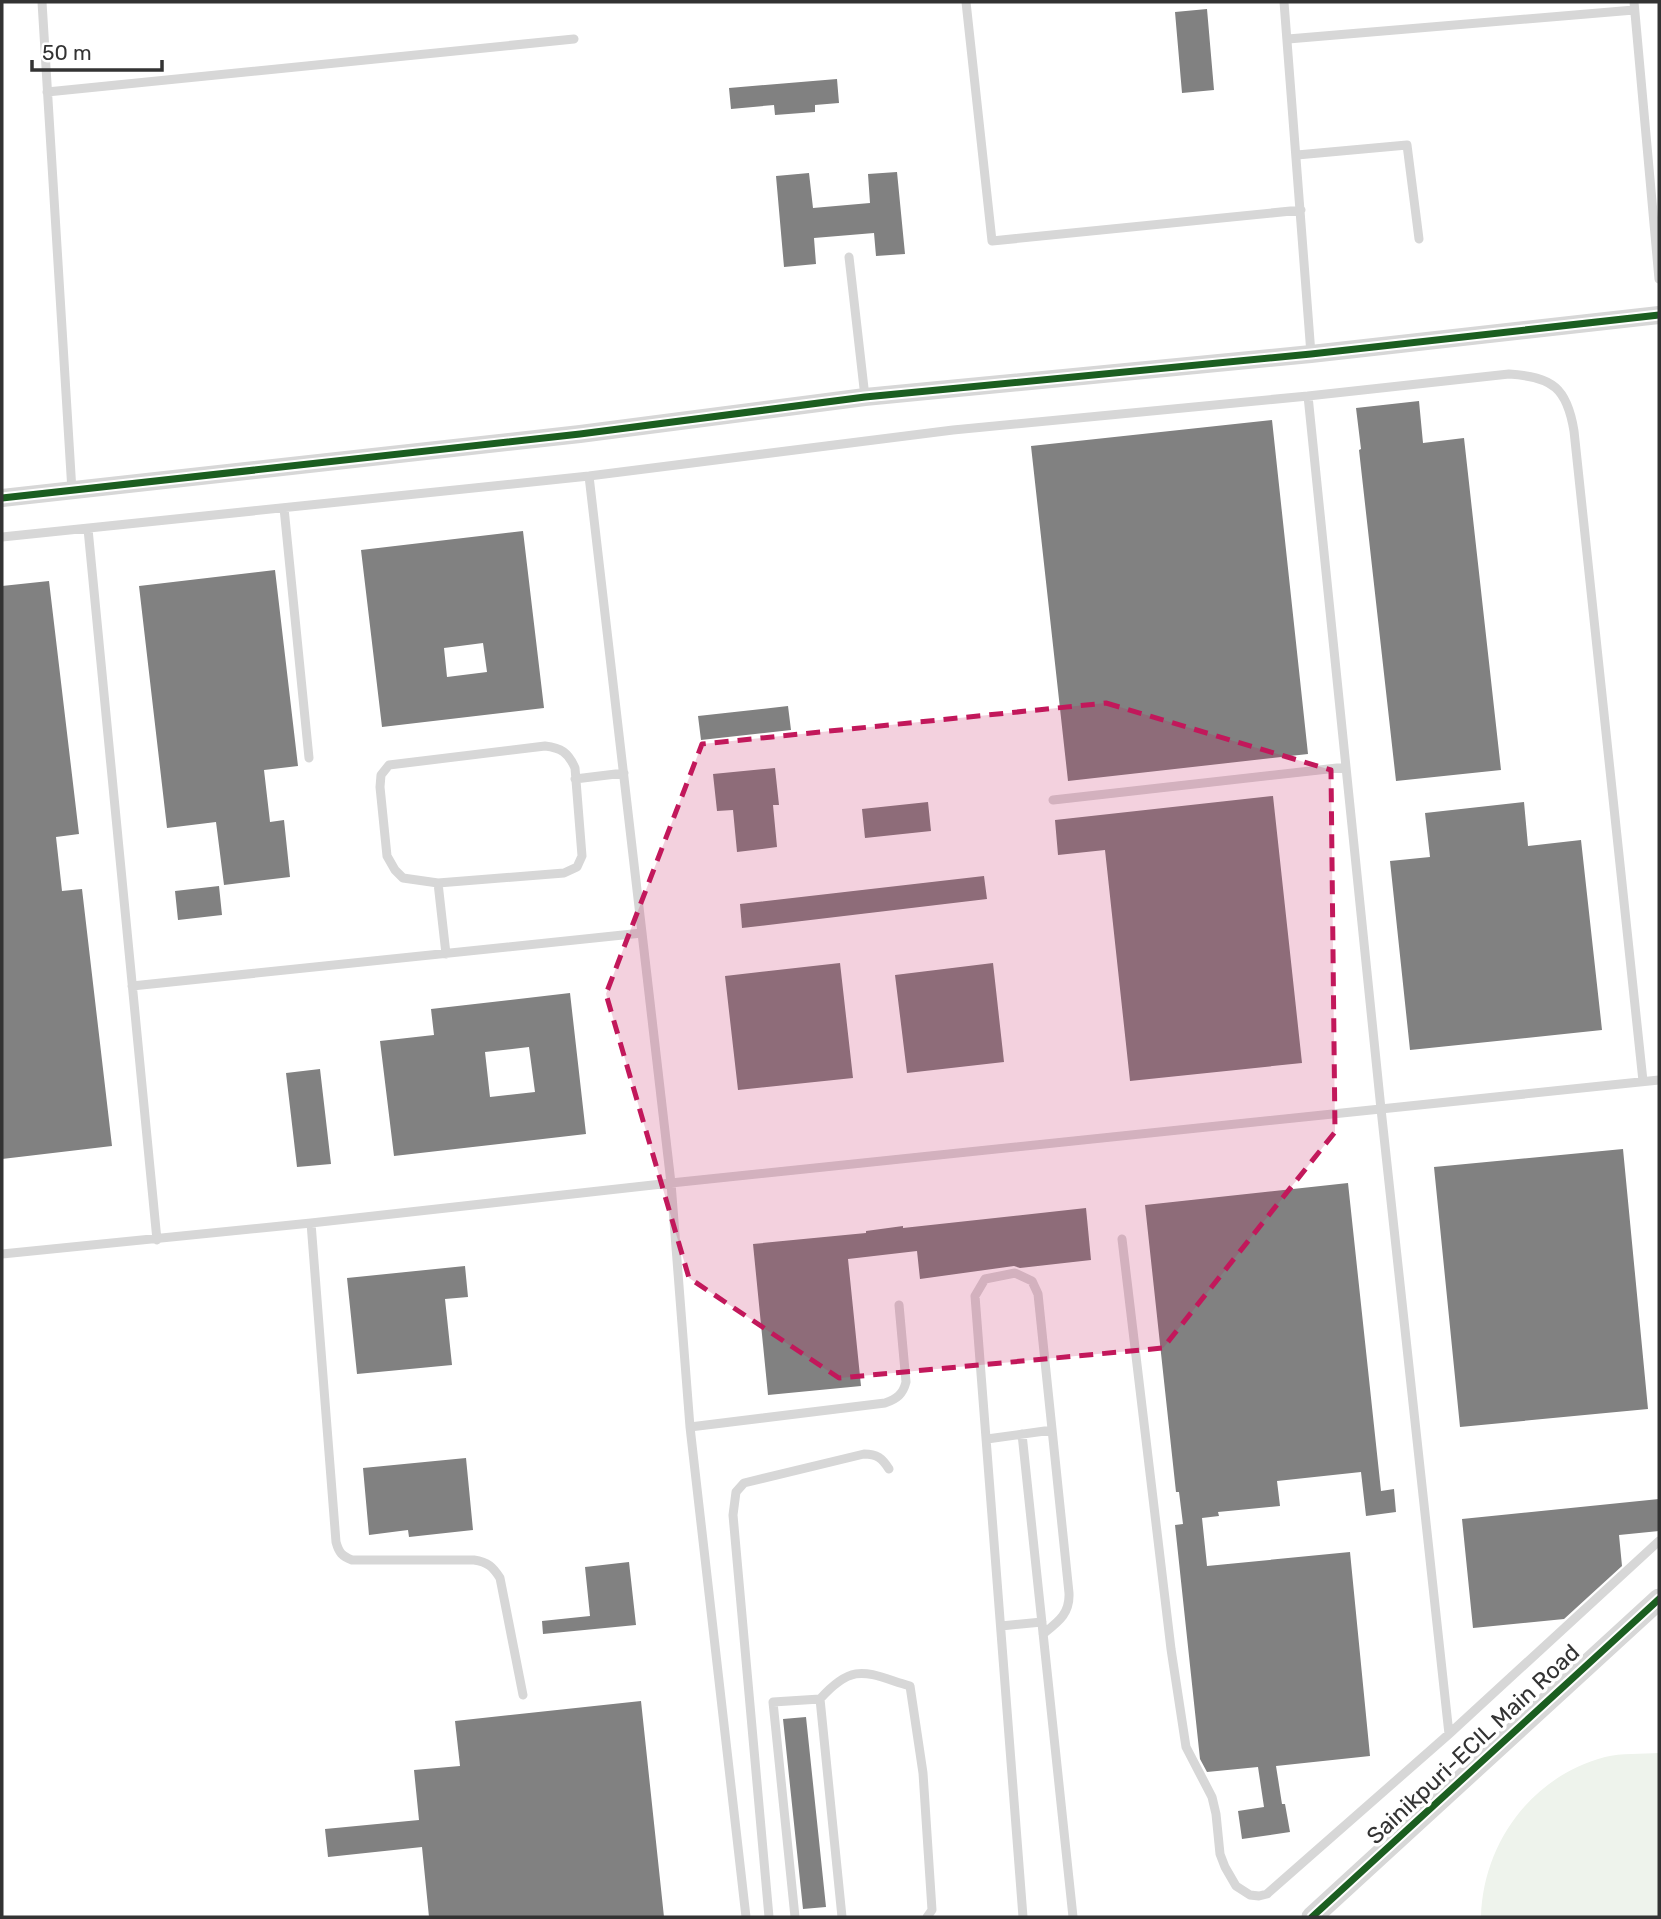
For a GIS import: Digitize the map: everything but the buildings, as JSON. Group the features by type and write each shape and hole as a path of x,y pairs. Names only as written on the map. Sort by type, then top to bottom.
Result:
{"street":[{"path":"2,498 580,434 865,397 1311,354 1659,315"},
{"name":"Sainikpuri-ECIL Main Road","path":"1312,1917 1659,1599"}],"lane":[{"path":"42,2 72,491"},
{"path":"966,2 992,241 1301,210"},
{"path":"1284,2 1311,354"},
{"path":"1288,39 1634,6 1654,178 1659,279"},
{"path":"47,92 574,39"},
{"path":"1297,155 1407,145 1419,239"},
{"path":"849,257 865,397"},
{"path":"2,537 589,476 953,430 1509,374 1540,379 1561,391 1570,405 1580,476 1643,1081"},
{"path":"1308,396 1381,1109 1449,1734"},
{"path":"589,476 671,1183 690,1427 746,1917"},
{"path":"284,508 309,758"},
{"path":"88,529 157,1240"},
{"path":"545,746 559,748 569,754 575,768 582,856 578,867 564,873 438,883 402,878 387,856 380,787 381,775 389,765 545,746"},
{"path":"1053,800 1346,767"},
{"path":"575,779 624,773"},
{"path":"438,883 446,954"},
{"path":"132,986 642,933"},
{"path":"2,1254 157,1240 671,1183 1659,1080"},
{"path":"311,1223 336,1542 339,1552 343,1557 352,1560 474,1560 493,1567 500,1578 523,1695"},
{"path":"1122,1239 1183,1732 1194,1765 1212,1797 1220,1854 1236,1886 1250,1895 1267,1894 1449,1734 1659,1541"},
{"path":"1023,1917 975,1296 985,1279 1015,1273 1032,1281 1038,1294 1069,1604 1061,1620 1043,1634"},
{"path":"690,1427 894,1400 903,1392 906,1382 899,1306"},
{"path":"987,1439 1052,1430"},
{"path":"1022,1434 1073,1917"},
{"path":"768,1917 733,1515 736,1493 744,1483 864,1454 874,1454 882,1459 889,1469"},
{"path":"1001,1626 1042,1622"},
{"path":"795,1917 773,1702 820,1699 838,1679 863,1672 910,1686 923,1773 932,1910 927,1917"},
{"path":"820,1699 842,1917"}],"highlighted area":[{"path":"1106,703 1331,770 1335,1132 1163,1348 839,1378 689,1278 606,994 702,744"}],"shaded area":[{"path":"1659,1753 1659,1917 1481,1917 1491,1863 1516,1816 1534,1796 1579,1766 1605,1757"}],"cycle path":[{"path":"2,498 580,434 865,397 1311,354 1659,315"},
{"path":"1312,1917 1659,1599"}]}
